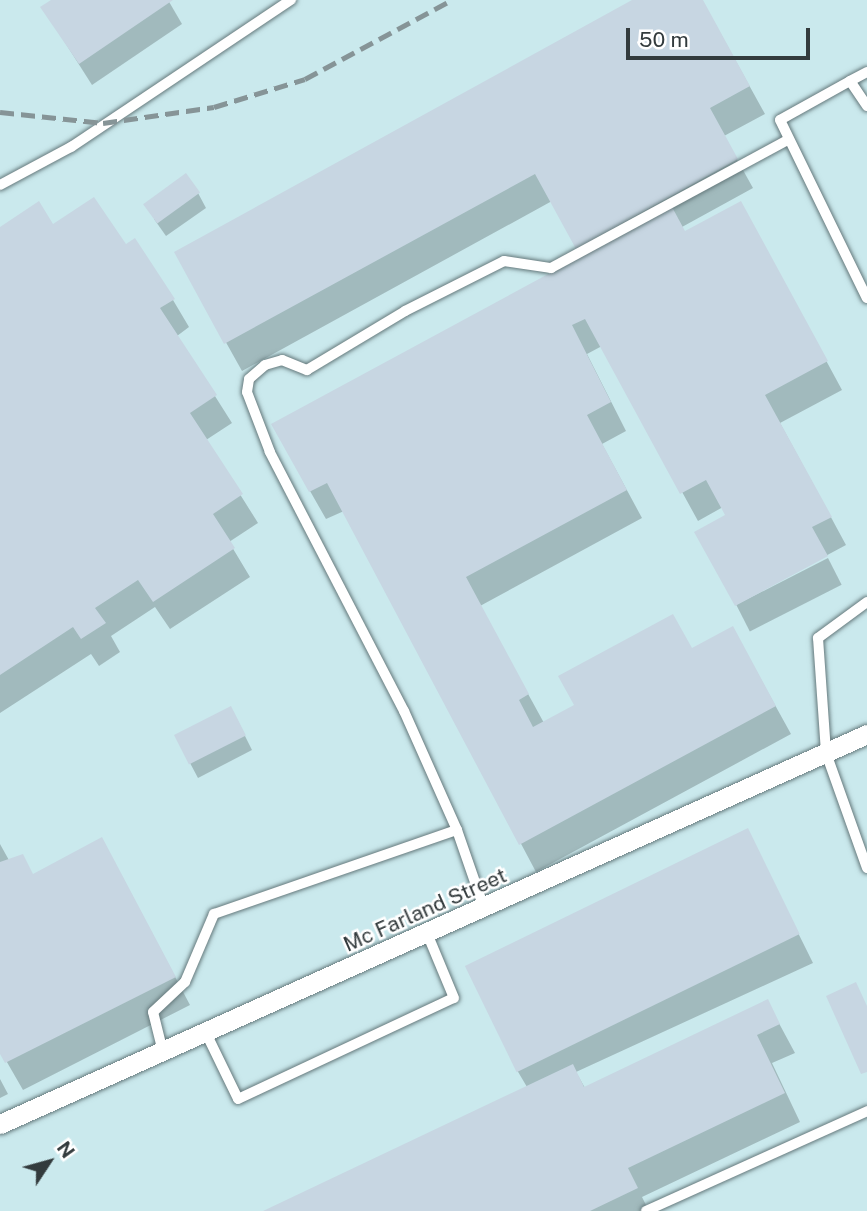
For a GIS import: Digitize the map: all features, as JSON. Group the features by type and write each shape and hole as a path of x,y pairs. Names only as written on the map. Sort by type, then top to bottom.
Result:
{"street":[{"name":"Mc Farland Street","path":"0,1124 206,1034 867,734"}],"lane":[{"path":"0,185 71,147 291,0"},
{"path":"867,72 780,120 867,298"},
{"path":"850,81 867,106"},
{"path":"484,908 457,830 360,620 270,453 247,391 249,379 265,365 282,360 307,370 405,312 504,261 551,268 788,140"},
{"path":"867,602 818,638 826,753 867,868"},
{"path":"163,1053 153,1012 185,982 214,914 457,830"},
{"path":"206,1034 237,1099 454,998 427,933"},
{"path":"646,1211 867,1111"}],"shaded area":[{"path":"0,0 867,0 867,1211 0,1211"}],"building":[{"path":"51,0 173,0 79,64 40,7"},
{"path":"632,0 703,0 750,86 710,108 738,159 576,249 535,174 224,344 174,252"},
{"path":"186,173 200,192 157,224 143,204"},
{"path":"94,197 126,244 135,238 175,299 160,308 217,395 190,413 243,494 213,514 235,548 153,602 138,580 95,608 106,623 81,639 73,627 0,675 0,227 39,201 53,224"},
{"path":"741,201 828,361 765,395 832,517 812,527 828,556 735,606 694,532 725,515 706,480 680,494 585,319 572,325 611,402 587,415 627,490 466,577 529,694 519,700 533,727 574,705 558,676 673,614 692,648 733,626 776,706 519,845 327,483 309,492 271,424 672,207 685,231"},
{"path":"231,706 246,735 189,764 174,735"},
{"path":"748,828 800,934 517,1072 465,966"},
{"path":"102,837 176,977 5,1063 0,1054 0,862 23,854 33,874"},
{"path":"856,982 867,1006 867,1072 861,1074 826,996"},
{"path":"768,999 780,1024 757,1035 785,1093 628,1168 638,1188 590,1211 263,1211 573,1064 584,1087"}],"railway":[{"path":"0,112 103,123 214,107 305,79 452,0"}]}
